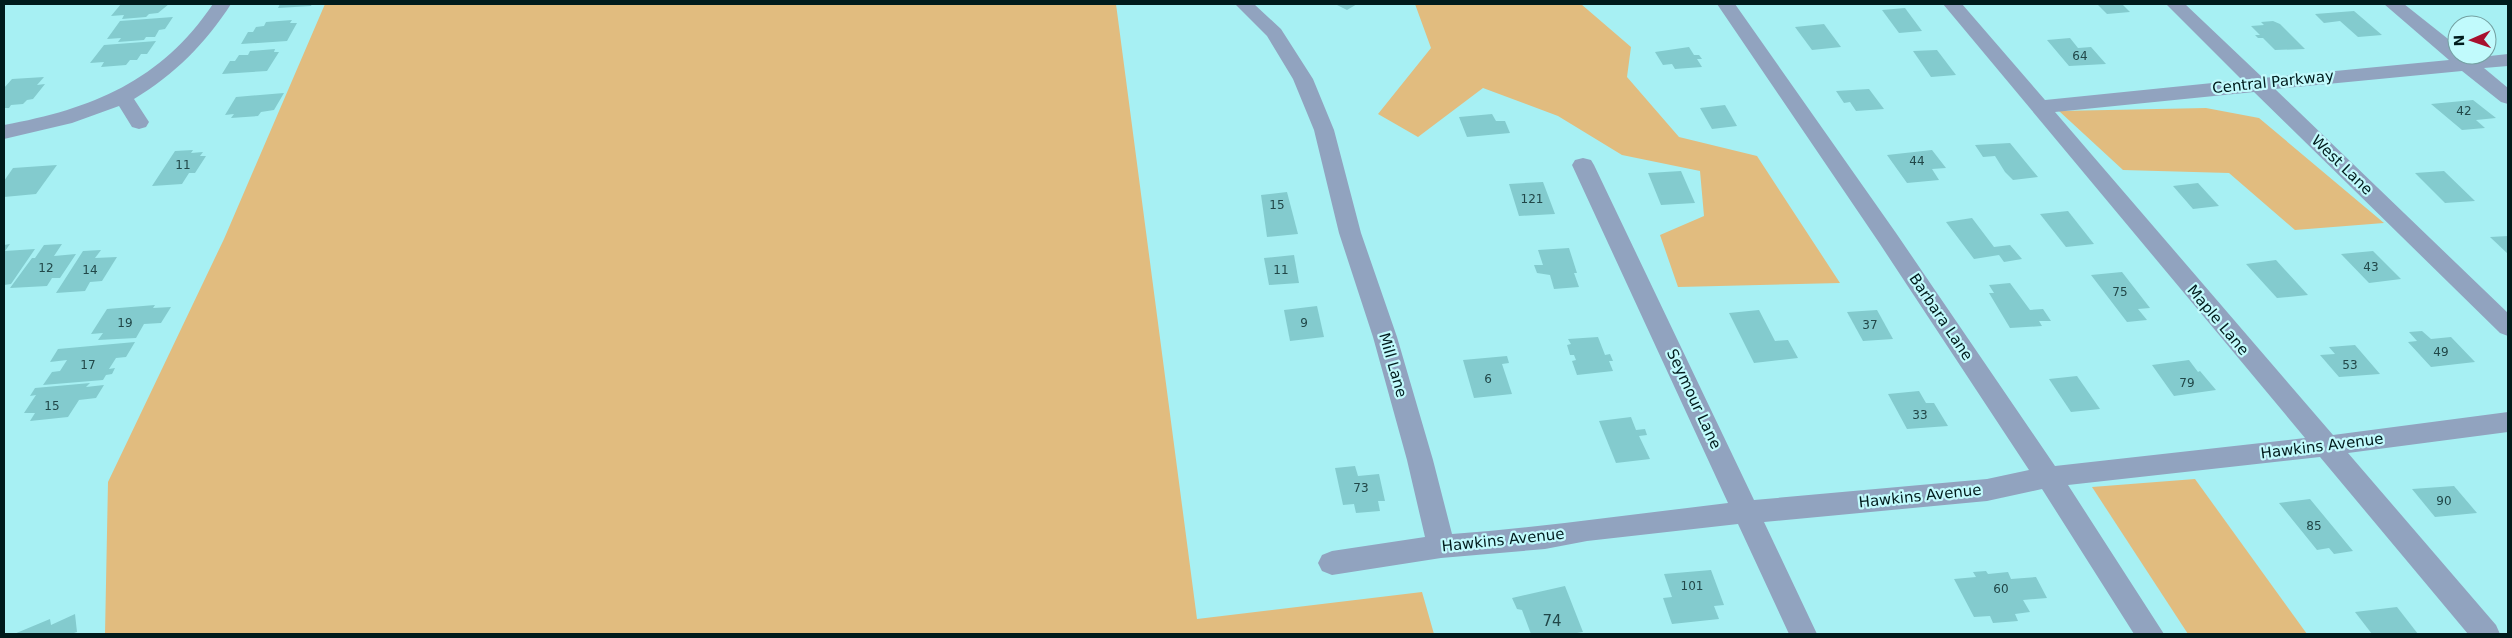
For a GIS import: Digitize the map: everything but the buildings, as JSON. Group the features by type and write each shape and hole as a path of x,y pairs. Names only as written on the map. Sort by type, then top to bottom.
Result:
{"street":[{"path":"4,132 48,125 100,108 123,97 162,72 188,50 222,4"},
{"name":"Mill Lane","path":"1244,4 1274,33 1303,79 1324,130 1338,186 1420,460 1441,546"},
{"name":"Barbara Lane","path":"1726,4 1822,140 2049,477 2150,634"},
{"name":"Maple Lane","path":"1952,4 2486,634"},
{"name":"West Lane","path":"2174,4 2258,83 2508,327"},
{"path":"2393,4 2447,48"},
{"name":"Central Parkway","path":"2039,107 2258,83 2456,65"},
{"path":"2468,65 2508,98"},
{"path":"123,97 139,122"},
{"name":"Seymour Lane","path":"1583,165 1803,634"},
{"name":"Hawkins Avenue","path":"1332,563 1441,546 1545,538 1587,530 1746,512 1977,491 2049,477 2325,446 2508,422"}],"shaded area":[{"path":"325,4 1116,4 1197,619 1422,592 1434,634 105,634 108,482 224,239"},
{"path":"1415,4 1581,4 1631,47 1627,77 1679,137 1757,156 1840,283 1678,287 1660,235 1704,216 1700,171 1622,155 1558,116 1483,88 1418,137 1378,114 1431,48"},
{"path":"2206,108 2259,118 2384,223 2295,230 2229,173 2123,170 2059,111"},
{"path":"2195,479 2307,634 2188,634 2092,487"}]}
